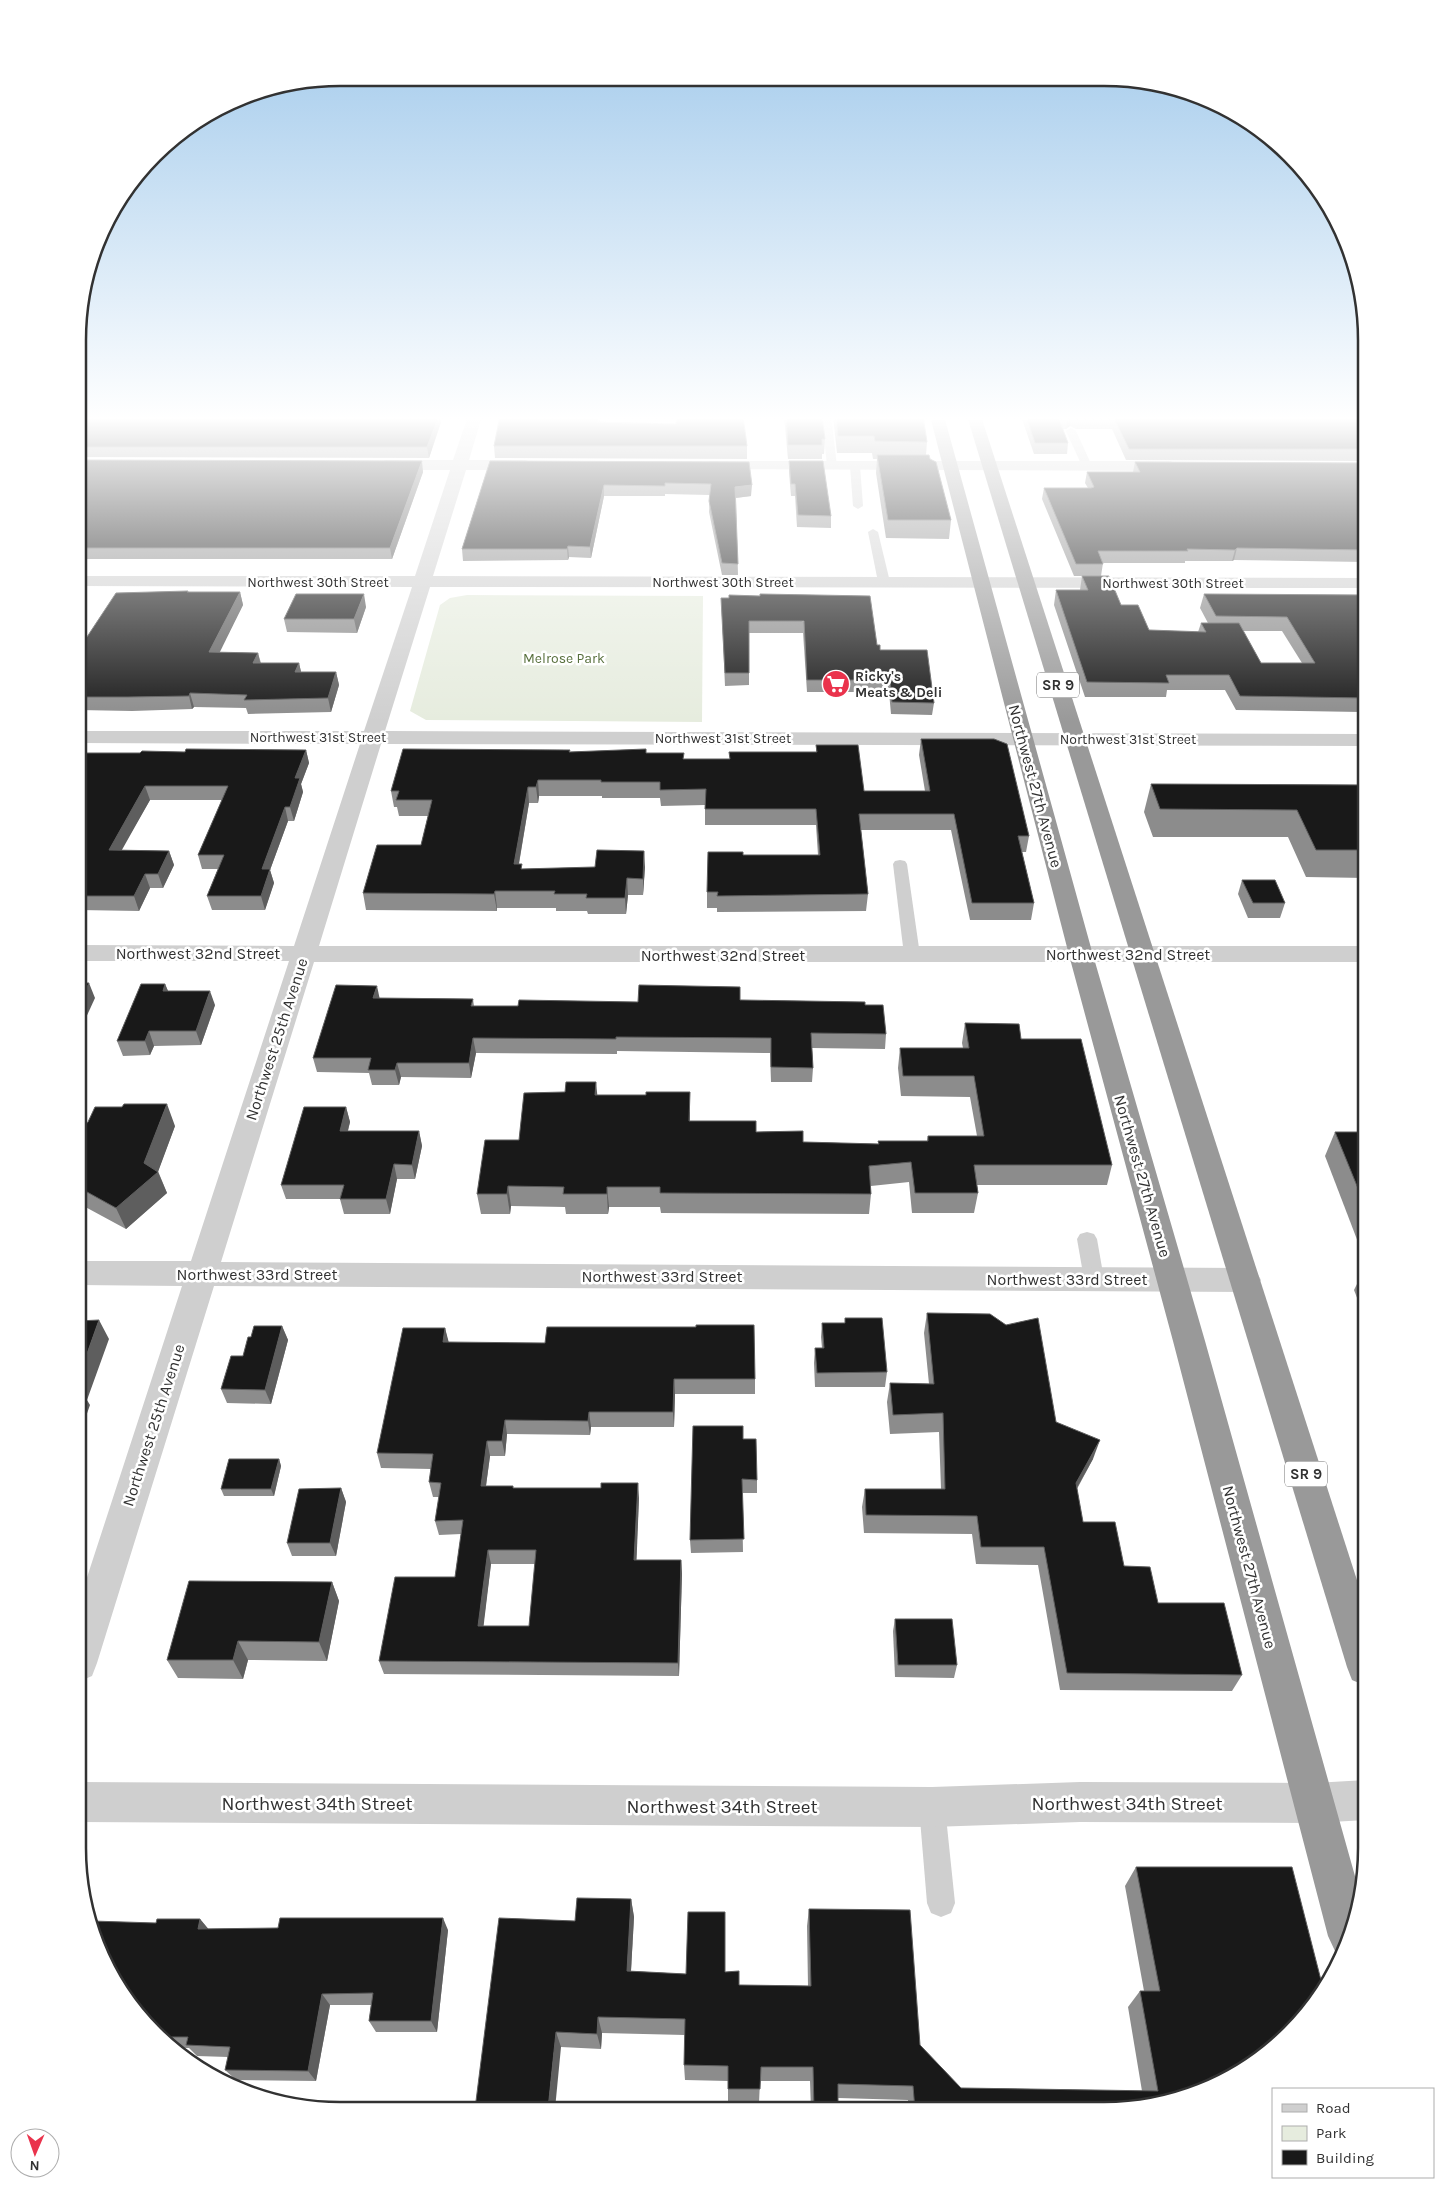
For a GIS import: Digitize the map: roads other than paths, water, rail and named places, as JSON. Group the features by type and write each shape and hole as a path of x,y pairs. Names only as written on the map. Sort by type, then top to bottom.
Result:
{"highway":[{"name":"Northwest 27th Avenue","path":"964,518 1081,954 1172,1280 1346,1922"},
{"name":"SR 9","path":"1005,518 1358,1641"}],"street":[{"name":"Northwest 25th Avenue","path":"86,1638 442,518"},
{"name":"Northwest 30th Street","path":"86,581 1358,583"},
{"name":"Northwest 31st Street","path":"86,737 1358,740"},
{"name":"Northwest 32nd Street","path":"86,953 1358,954"},
{"name":"Northwest 33rd Street","path":"86,1273 1245,1280"},
{"name":"Northwest 34th Street","path":"86,1802 932,1807 1080,1802 1314,1803 1358,1800"}],"lane":[{"path":"873,532 884,582"},
{"path":"900,864 912,955"},
{"path":"1087,1239 1094,1279"},
{"path":"932,1807 941,1902"}],"place":[{"name":"Ricky's Meats & Deli","path":"836,684"}],"park label":[{"name":"Melrose Park","path":"564,658"}]}
